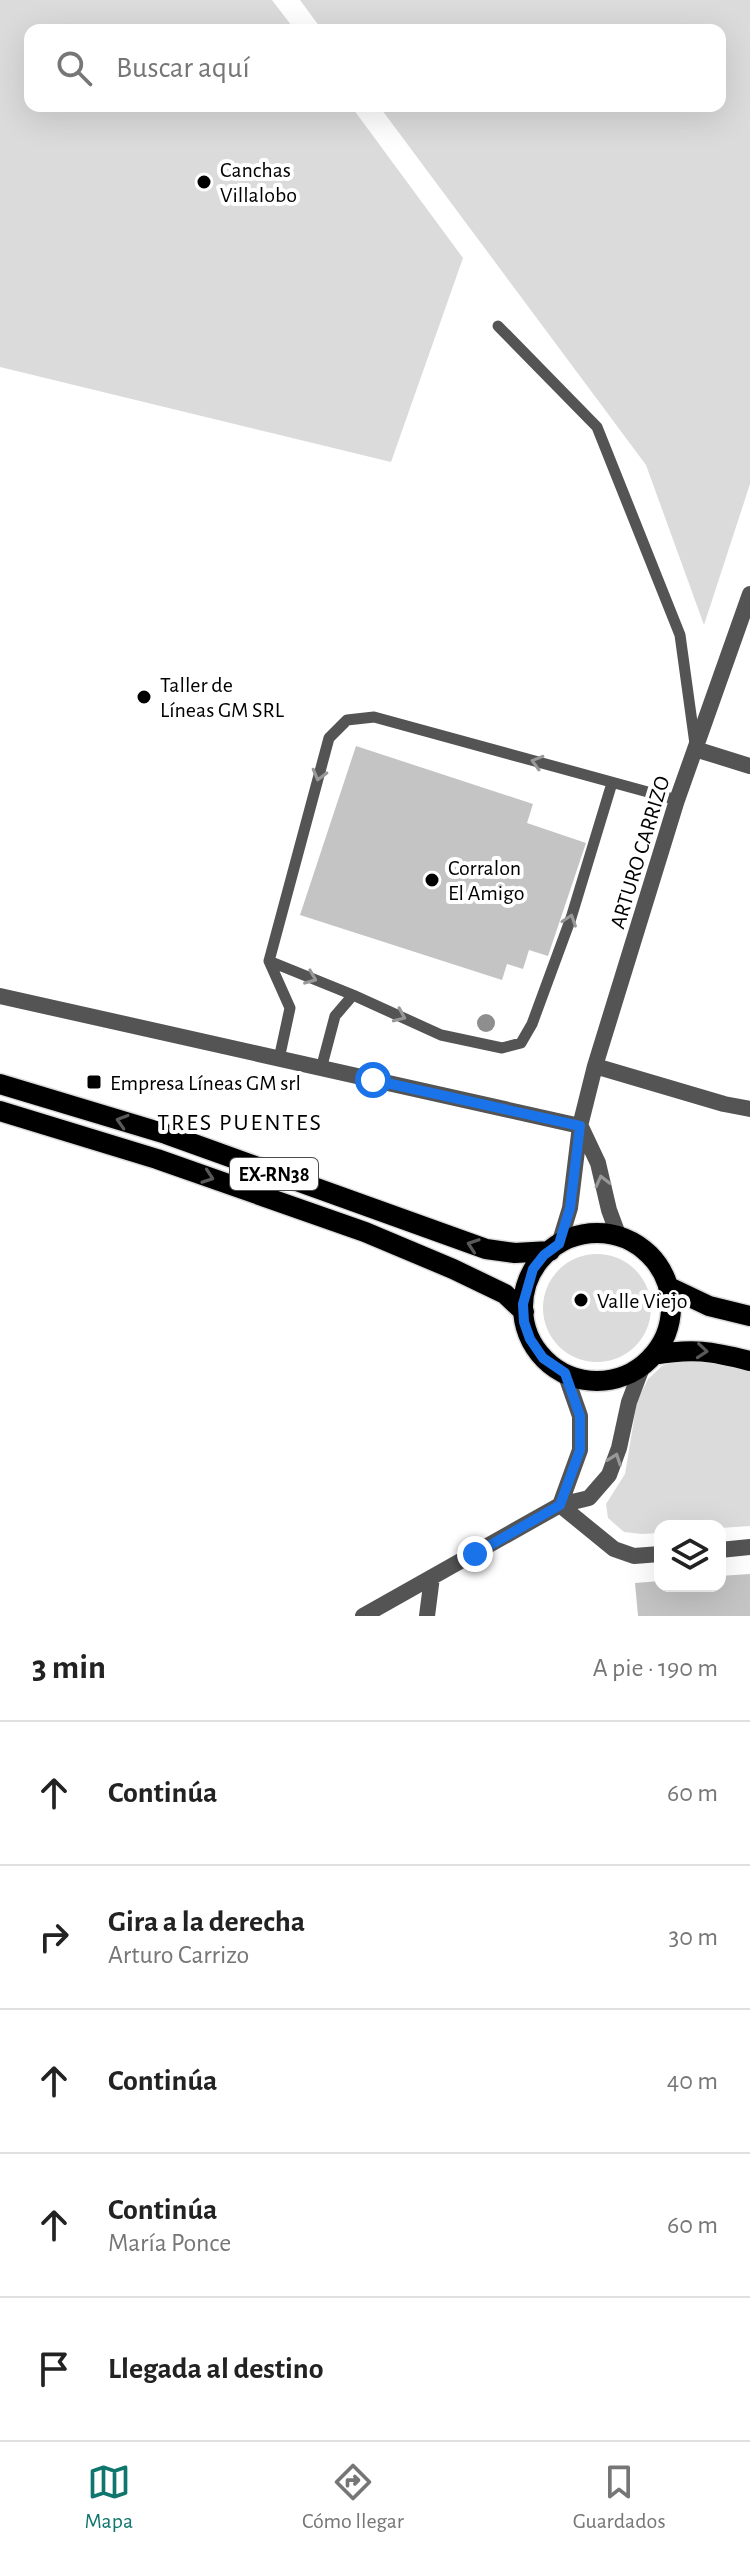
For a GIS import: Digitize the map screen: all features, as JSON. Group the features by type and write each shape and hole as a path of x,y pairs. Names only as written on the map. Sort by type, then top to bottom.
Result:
{"main road":[{"name":"EX-RN38","path":"0,1084 166,1134 486,1249 515,1253 554,1247 576,1236 594,1233 629,1240 645,1250 660,1266 669,1287"},
{"name":"EX-RN38","path":"0,1111 157,1159 365,1232 492,1287 505,1294 524,1312"},
{"path":"554,1247 533,1269 525,1289 524,1312 530,1339 543,1358 565,1373 580,1379 602,1381 624,1377 648,1360 683,1349 712,1351 750,1361"},
{"path":"669,1287 709,1306 750,1316"},
{"path":"648,1360 668,1330 672,1308 669,1287"}],"street":[{"name":"ARTURO CARRIZO","path":"554,1247 570,1208 580,1126 595,1066 677,800 750,594"},
{"path":"695,749 750,766"},
{"path":"0,996 580,1126 598,1163 619,1237"},
{"path":"595,1066 750,1109"},
{"path":"363,1616 560,1505 589,1498 609,1475 619,1448 629,1402 648,1360"},
{"path":"560,1505 580,1450 580,1416 565,1373"},
{"path":"560,1505 614,1549 634,1556 654,1554"},
{"path":"726,1549 750,1547"},
{"path":"427,1616 432,1577"}],"lane":[{"path":"498,326 597,427 680,635 695,749"},
{"path":"279,1059 290,1008 269,961 329,738 347,720 374,717 677,800"},
{"path":"269,961 441,1035 502,1048 521,1043 532,1024 571,918 612,783"},
{"path":"321,1069 335,1016 353,995"}],"shaded area":[{"name":"Canchas Villalobo","path":"0,0 272,0 290,24 24,24 24,112 355,112 463,258 391,462 0,367"},
{"path":"300,0 750,0 750,484 704,625 646,465 383,112 726,112 726,24 318,24"},
{"path":"597,1254 618,1258 635,1270 647,1287 651,1308 647,1329 635,1346 618,1358 597,1362 576,1358 559,1346 547,1329 543,1308 547,1287 559,1270 576,1258"},
{"path":"687,1357 750,1369 750,1526 726,1528 726,1520 654,1520 654,1533 642,1534 624,1532 608,1518 606,1504 625,1474 637,1401 648,1379 662,1366"}],"building":[{"path":"356,746 533,804 527,823 586,843 548,956 529,950 523,969 507,964 502,980 300,915"},
{"path":"750,1574 750,1616 638,1616 635,1583 654,1581 654,1592 726,1592 726,1576"}],"place":[{"name":"Canchas Villalobo","path":"204,182"},
{"name":"Taller de Líneas GM SRL","path":"144,697"},
{"name":"Corralon El Amigo","path":"432,880"},
{"name":"Empresa Líneas GM srl","path":"94,1082"},
{"name":"Valle Viejo","path":"581,1300"}],"district":[{"name":"TRES PUENTES","path":"240,1122"}],"route":[{"path":"373,1080 580,1126 575,1182 559,1244 544,1255 533,1269 523,1304 524,1322 530,1339 543,1358 565,1373 580,1416 580,1450 560,1505 475,1554"}]}
